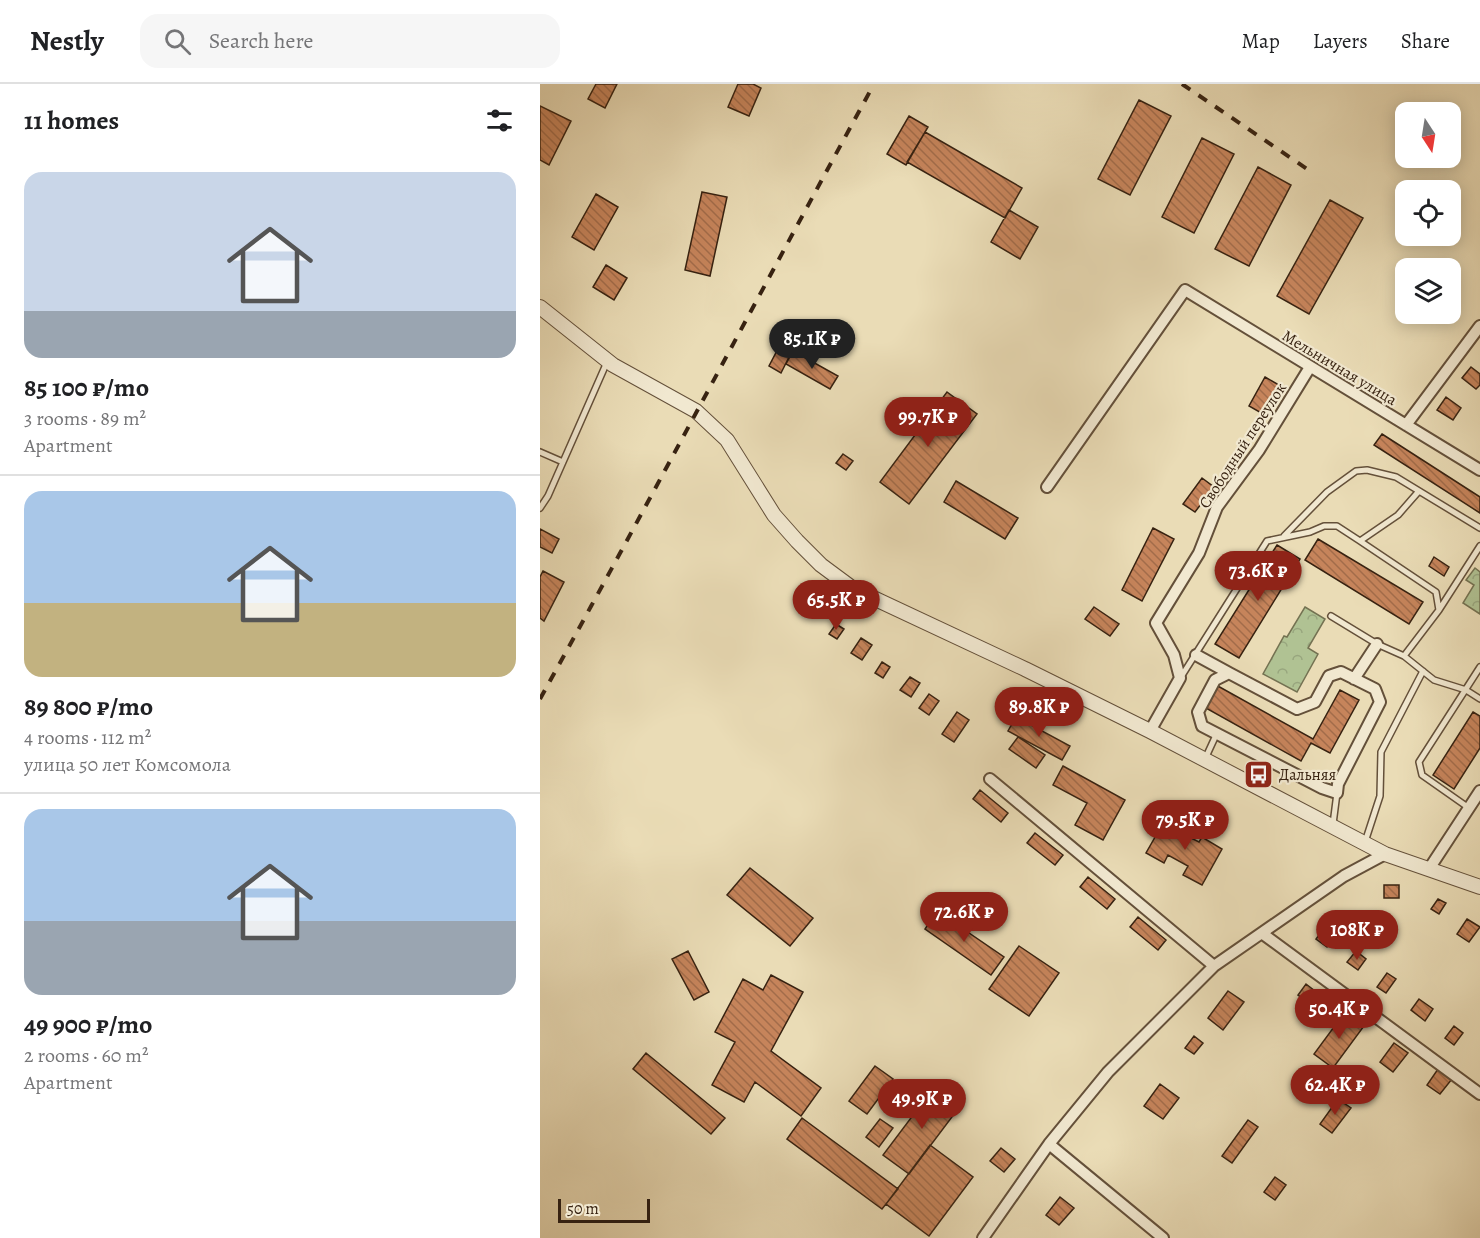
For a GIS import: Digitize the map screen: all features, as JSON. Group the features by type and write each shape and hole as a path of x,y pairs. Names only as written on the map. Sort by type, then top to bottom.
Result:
{"street":[{"name":"Мельничная улица","path":"1047,487 1185,290 1480,470"},
{"path":"540,307 608,361 696,411 727,440 774,515 821,565 852,588 1025,669 1150,731 1385,854 1480,887"},
{"path":"1406,425 1480,326"},
{"name":"Свободный переулок","path":"1180,678 1174,655 1156,623 1199,553 1217,507 1259,450 1310,367"},
{"path":"1354,679 1377,644"},
{"path":"1196,655 1297,709 1315,702 1329,676 1341,672 1375,689 1380,702 1338,784 1337,793 1322,788 1202,726 1198,712 1215,680 1229,673"},
{"path":"1150,731 1180,678"},
{"path":"990,779 1214,966"},
{"path":"1429,870 1480,790"},
{"path":"983,1238 1049,1144 1108,1072 1214,966 1344,876 1385,854"},
{"path":"1263,934 1480,1094"},
{"path":"1049,1144 1163,1238"}],"lane":[{"path":"540,508 548,496 608,361"},
{"path":"540,452 563,462"},
{"path":"1284,536 1327,492 1356,471 1367,470 1396,477 1480,528"},
{"path":"1360,541 1398,515 1419,491"},
{"path":"1180,678 1267,540 1310,532 1324,526 1337,526 1436,592 1439,610"},
{"path":"1404,656 1439,610 1480,546"},
{"path":"1331,616 1377,644 1404,656 1434,680 1466,690 1480,699"},
{"path":"1469,808 1422,775 1419,762 1480,667"},
{"path":"1364,843 1380,796 1381,752 1423,671"},
{"path":"1204,759 1217,734"},
{"path":"1333,826 1337,793"}],"green space":[{"path":"1475,568 1480,572 1480,614 1463,603 1474,585 1466,580"},
{"path":"1305,607 1325,619 1308,648 1318,654 1297,692 1263,674 1284,636 1287,637"}],"building":[{"path":"596,84 617,84 605,108 588,99"},
{"path":"738,84 753,84 761,88 749,116 728,107"},
{"path":"1139,100 1171,116 1130,195 1098,179"},
{"path":"540,106 571,121 549,165 540,160"},
{"path":"909,116 928,127 906,165 887,154"},
{"path":"925,132 1022,188 1005,218 907,162"},
{"path":"1202,138 1234,154 1194,233 1162,217"},
{"path":"1258,167 1291,185 1249,266 1215,249"},
{"path":"702,192 727,197 710,276 685,270"},
{"path":"596,194 618,207 594,250 572,237"},
{"path":"1330,200 1363,218 1309,314 1277,296"},
{"path":"1009,210 1038,227 1020,259 991,242"},
{"path":"606,265 627,278 614,300 593,287"},
{"path":"780,345 792,351 781,373 769,366"},
{"path":"793,351 838,376 830,389 786,364"},
{"path":"1471,367 1480,374 1480,385 1476,389 1462,378"},
{"path":"1265,377 1279,385 1263,414 1249,406"},
{"path":"947,392 977,414 909,504 880,482"},
{"path":"1446,397 1461,408 1453,420 1437,410"},
{"path":"1382,434 1480,497 1480,513 1374,445"},
{"path":"843,454 853,461 846,470 836,463"},
{"path":"1202,478 1214,487 1195,512 1183,504"},
{"path":"956,481 1018,518 1005,539 944,502"},
{"path":"1153,528 1174,539 1142,601 1122,590"},
{"path":"540,529 559,539 552,553 540,547"},
{"path":"1318,539 1423,602 1409,624 1305,560"},
{"path":"1277,545 1300,559 1239,658 1215,644"},
{"path":"1434,557 1449,567 1444,576 1429,566"},
{"path":"543,571 564,582 544,621 540,618 540,577"},
{"path":"1094,607 1119,624 1110,636 1085,619"},
{"path":"836,624 844,629 837,639 829,634"},
{"path":"861,638 872,645 862,660 851,653"},
{"path":"882,662 890,667 883,678 875,673"},
{"path":"910,677 920,683 911,697 900,690"},
{"path":"1216,685 1313,739 1340,690 1359,700 1330,753 1311,743 1301,761 1204,707"},
{"path":"929,694 939,701 929,715 919,708"},
{"path":"957,712 969,720 954,742 942,734"},
{"path":"1473,712 1480,716 1480,748 1454,789 1433,775"},
{"path":"1016,717 1070,746 1062,760 1008,731"},
{"path":"1018,737 1045,755 1036,768 1009,749"},
{"path":"1063,766 1125,800 1103,840 1075,825 1087,803 1053,785"},
{"path":"980,790 1008,813 1001,822 973,799"},
{"path":"1166,818 1187,829 1185,835 1199,842 1202,837 1222,849 1202,885 1183,875 1188,866 1168,855 1164,863 1146,853"},
{"path":"1035,833 1063,855 1055,865 1027,843"},
{"path":"750,868 813,918 790,946 727,895"},
{"path":"1088,877 1115,899 1107,909 1080,887"},
{"path":"1384,885 1399,885 1399,898 1384,898"},
{"path":"1438,899 1446,903 1439,914 1431,909"},
{"path":"937,911 1004,957 991,975 925,929"},
{"path":"1138,917 1166,940 1158,950 1130,927"},
{"path":"1467,919 1480,927 1469,942 1457,934"},
{"path":"1325,927 1336,935 1327,947 1316,939"},
{"path":"1019,946 1059,973 1029,1016 989,989"},
{"path":"688,951 709,992 694,1000 672,959"},
{"path":"1356,951 1366,959 1358,970 1347,962"},
{"path":"1387,973 1396,979 1386,993 1377,987"},
{"path":"771,975 803,992 771,1051 821,1088 801,1116 755,1082 744,1102 712,1085 735,1042 715,1032 743,979 763,990"},
{"path":"1306,984 1320,995 1312,1006 1298,995"},
{"path":"1228,991 1244,1002 1223,1030 1208,1018"},
{"path":"1419,999 1433,1009 1425,1021 1411,1010"},
{"path":"1345,1012 1364,1026 1333,1068 1314,1054"},
{"path":"1454,1026 1463,1033 1454,1045 1445,1038"},
{"path":"1194,1036 1203,1043 1194,1054 1185,1048"},
{"path":"1394,1043 1408,1053 1393,1072 1380,1062"},
{"path":"646,1053 725,1118 711,1134 633,1069"},
{"path":"875,1066 893,1079 867,1114 849,1101"},
{"path":"1438,1069 1452,1079 1440,1094 1427,1085"},
{"path":"1160,1084 1179,1098 1163,1119 1144,1106"},
{"path":"935,1086 961,1105 909,1174 883,1155"},
{"path":"1338,1099 1351,1108 1332,1133 1320,1124"},
{"path":"802,1118 898,1189 882,1209 787,1139"},
{"path":"880,1119 893,1128 879,1147 866,1137"},
{"path":"1248,1120 1258,1127 1232,1163 1222,1156"},
{"path":"930,1145 973,1177 929,1236 886,1204"},
{"path":"1001,1148 1015,1159 1004,1172 990,1161"},
{"path":"1275,1177 1286,1185 1275,1200 1264,1192"},
{"path":"1060,1197 1074,1208 1059,1225 1046,1215"}],"railway":[{"path":"540,699 874,84"},
{"path":"1182,84 1313,173"}],"place":[{"name":"Дальняя","path":"1258,774"}]}
